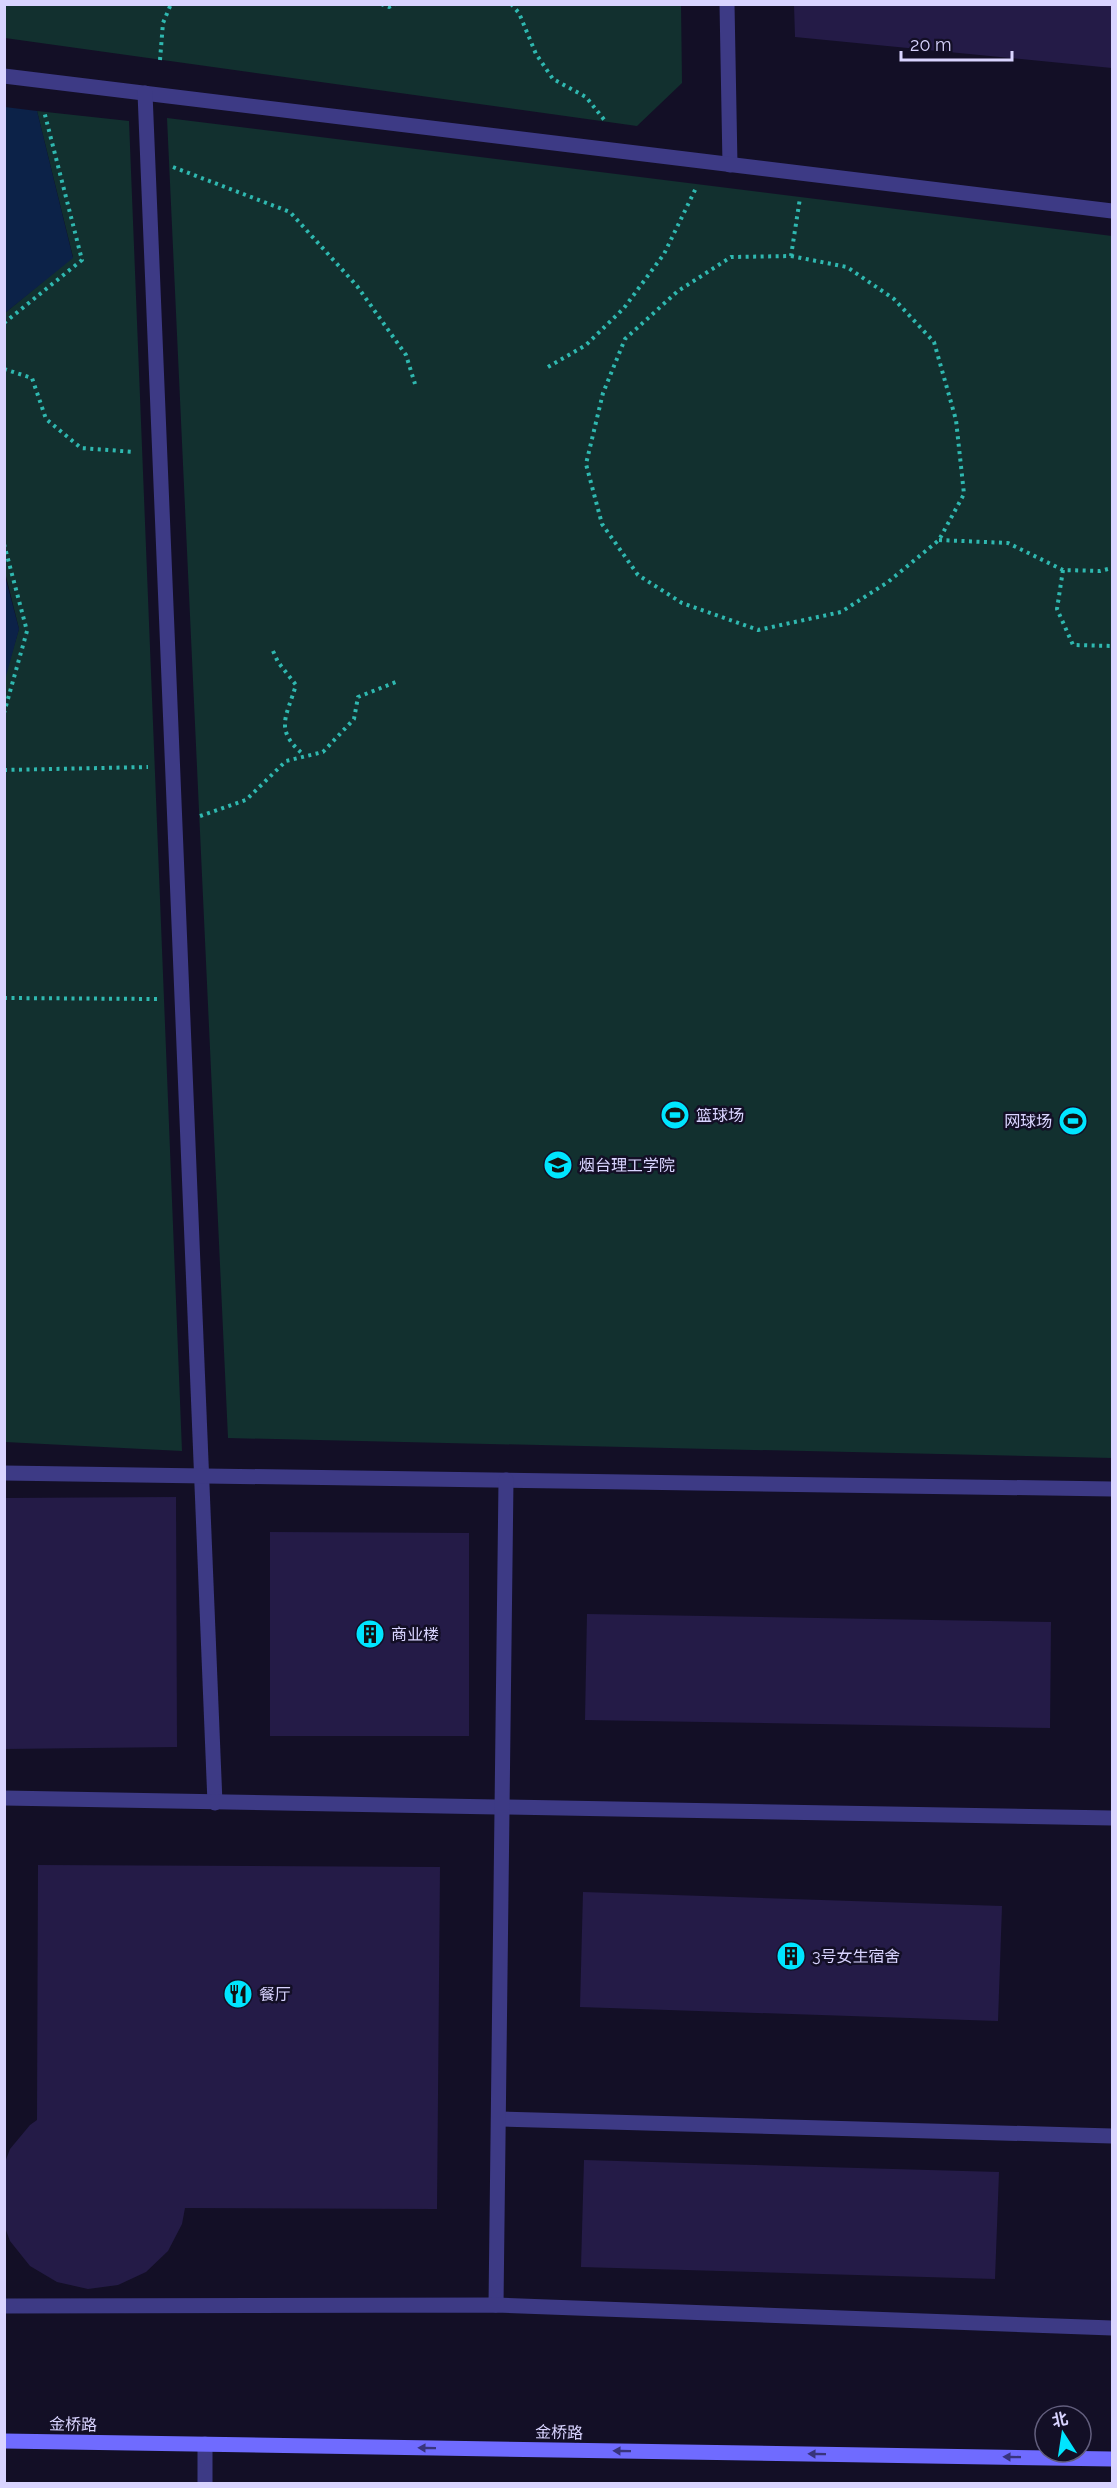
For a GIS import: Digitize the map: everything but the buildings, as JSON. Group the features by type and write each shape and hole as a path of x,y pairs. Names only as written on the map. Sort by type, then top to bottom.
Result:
{"street":[{"path":"727,4 730,165"},
{"path":"4,76 1113,211"},
{"path":"145,93 215,1803"},
{"path":"4,1473 1113,1489"},
{"path":"496,2305 506,1480"},
{"path":"4,1798 1113,1818"},
{"path":"499,2119 1113,2136"},
{"path":"4,2307 496,2305 1113,2328"},
{"name":"金桥路","path":"4,2441 1113,2459"},
{"path":"205,2444 205,2484"}],"path":[{"path":"160,60 163,23 171,4"},
{"path":"381,4 389,7 396,4"},
{"path":"512,4 519,13 536,54 553,79 586,97 606,122"},
{"path":"4,322 81,260 44,111"},
{"path":"170,166 290,212 357,286 406,355 415,384"},
{"path":"548,367 586,345 624,308 664,254 697,184"},
{"path":"790,256 800,197"},
{"path":"790,256 847,267 894,299 934,342 956,420 964,495 939,540 888,582 841,612 758,630 682,603 638,575 602,524 586,464 603,393 625,339 678,291 731,257 790,256"},
{"path":"4,369 32,378 46,419 81,448 160,453"},
{"path":"939,540 1008,543 1063,570 1100,571 1113,568"},
{"path":"4,544 27,631 4,713"},
{"path":"1063,570 1057,609 1073,645 1113,646"},
{"path":"273,651 278,662 296,685 283,726 291,744 305,756"},
{"path":"200,816 246,800 286,761 323,752 354,719 358,697 396,681"},
{"path":"4,770 173,767"},
{"path":"4,998 182,999"}],"green space":[{"path":"5,4 681,5 682,83 637,126 5,38"},
{"path":"37,111 129,121 182,1451 5,1442 4,680 19,629 5,572 5,313 73,257"},
{"path":"167,118 1112,236 1112,1458 228,1438"}],"water":[{"path":"5,107 37,111 73,258 5,313"},
{"path":"4,572 19,629 5,680 4,680"}],"place":[{"name":"篮球场","path":"675,1115"},
{"name":"网球场","path":"1073,1121"},
{"name":"烟台理工学院","path":"558,1165"},
{"name":"商业楼","path":"370,1634"},
{"name":"3号女生宿舍","path":"791,1956"},
{"name":"餐厅","path":"238,1994"}]}
